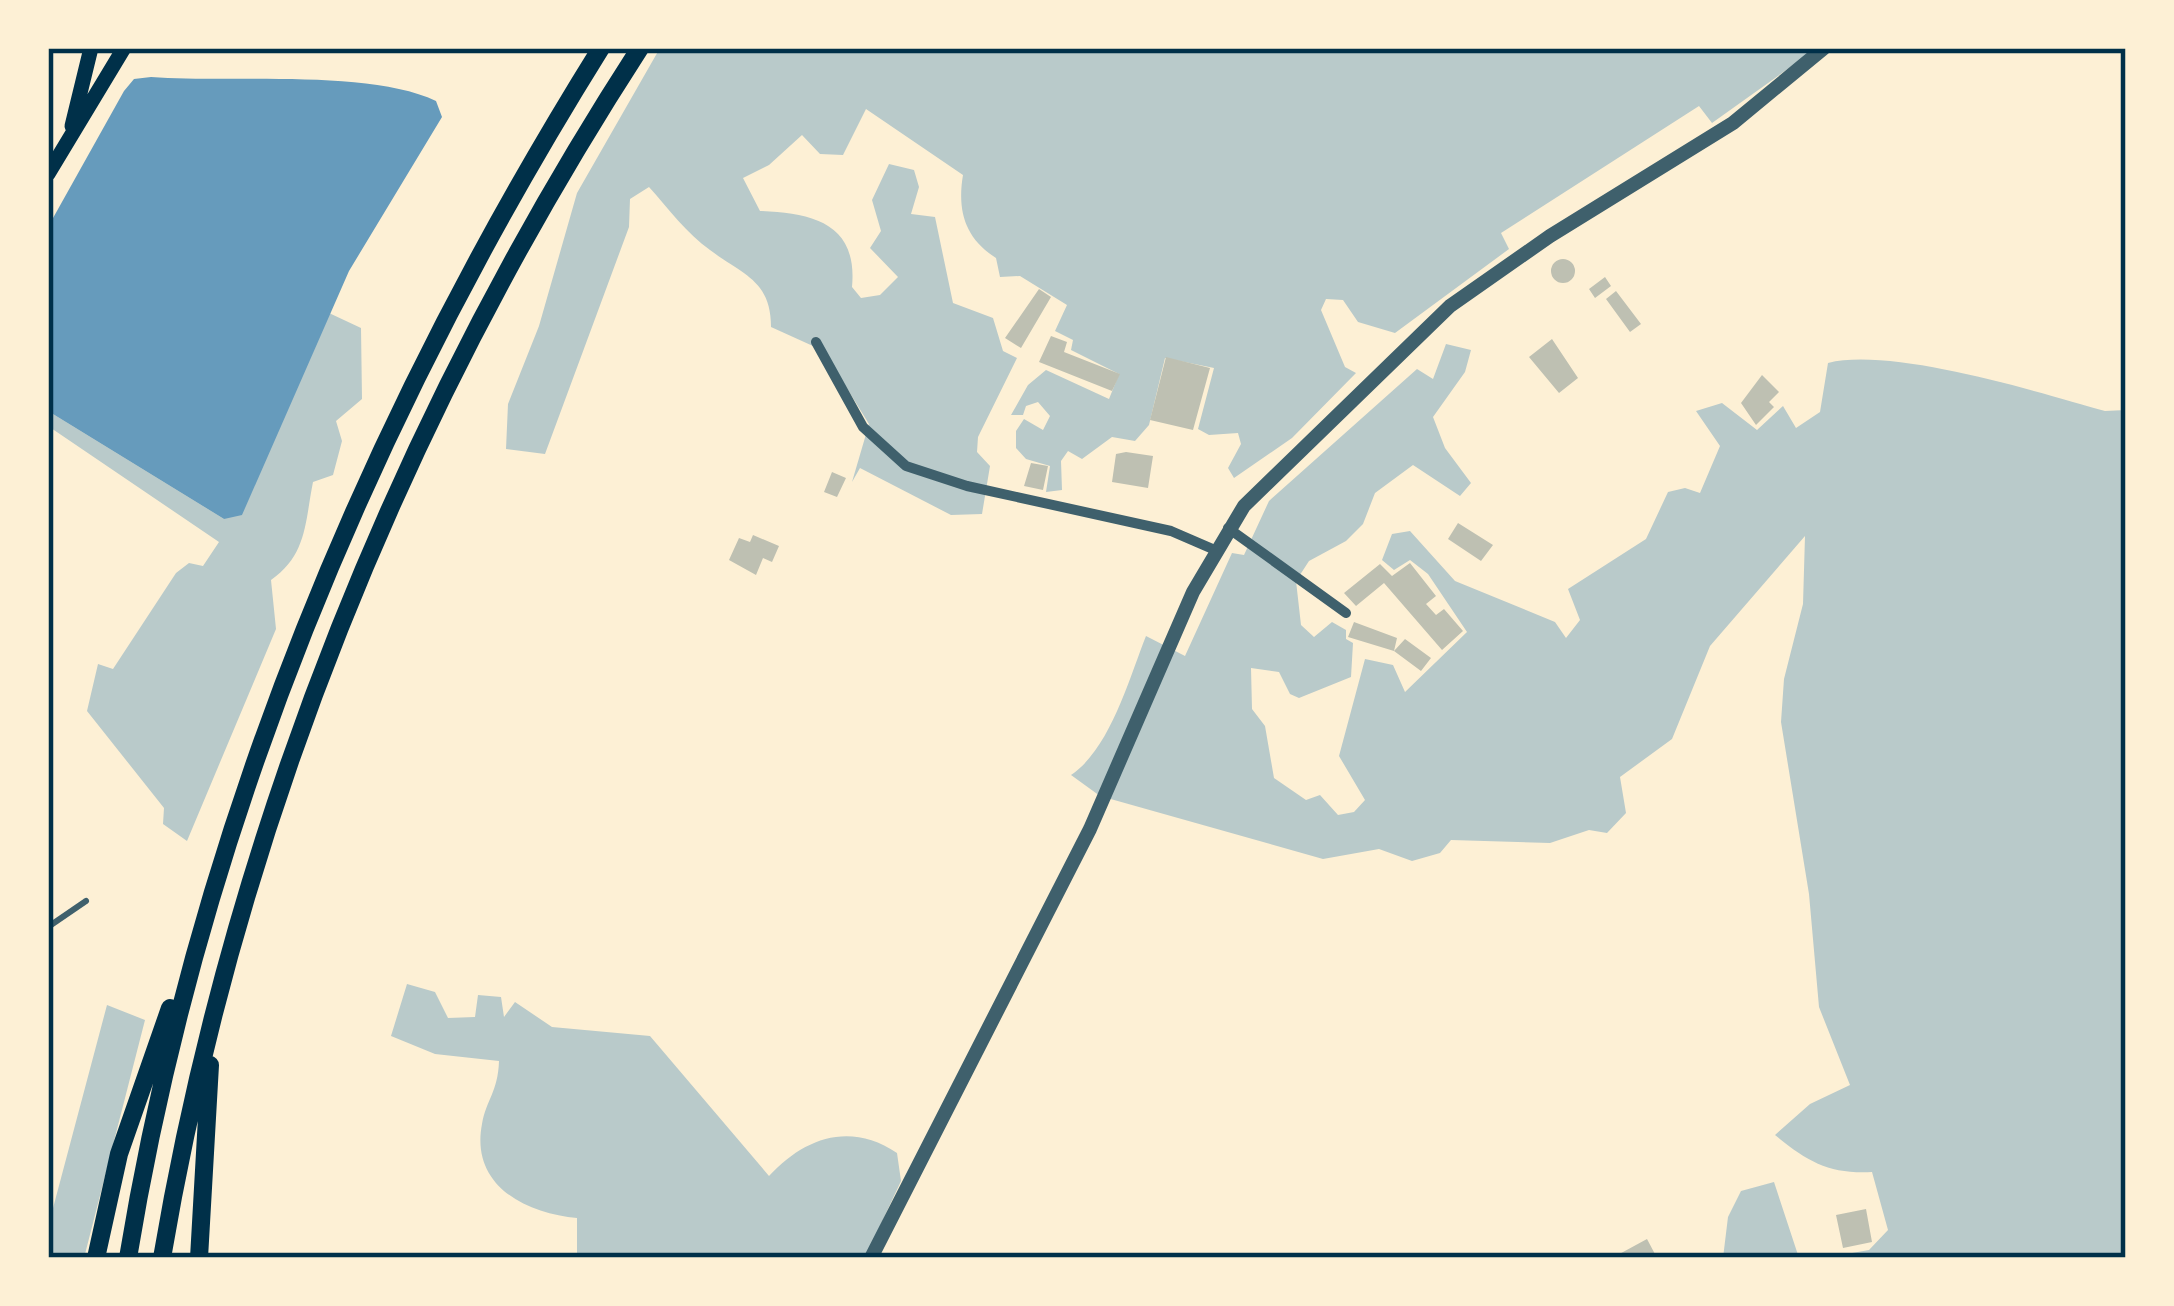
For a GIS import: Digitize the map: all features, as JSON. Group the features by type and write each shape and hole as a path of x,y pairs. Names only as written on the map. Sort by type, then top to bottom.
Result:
{"highway":[{"path":"96,1258 119,1154 232,827 284,681 370,469 463,281 601,48"},
{"path":"162,1258 213,1018 296,741 401,486 510,262 640,48"},
{"path":"128,1258 172,1045 232,827"},
{"path":"199,1258 213,1018"}],"main road":[{"path":"71,129 91,48"},
{"path":"48,174 124,48"}],"street":[{"path":"871,1258 1090,829 1228,528 1280,466 1430,322 1535,246 1733,123 1824,48"},
{"path":"816,342 863,427 906,466 968,486 1171,531 1215,550"},
{"path":"1228,528 1346,613"}],"lane":[{"path":"48,927 86,901"}],"shaded area":[{"path":"660,48 1817,48 1712,123 1699,106 1501,233 1509,249 1395,333 1358,322 1343,300 1326,299 1321,310 1345,367 1356,373 1292,438 1234,478 1228,468 1241,444 1238,433 1209,435 1198,429 1214,368 1165,358 1149,425 1135,441 1112,437 1082,459 1068,451 1061,461 1062,490 1046,492 1050,466 1026,459 1016,448 1016,431 1024,419 1043,430 1050,416 1038,402 1026,406 1023,415 1011,415 1028,385 1046,370 1109,399 1119,374 1071,350 1073,340 1055,331 1067,305 1020,276 1000,277 996,258 977,242 966,222 963,175 866,109 843,155 820,154 802,135 769,165 743,178 760,211 797,215 828,226 847,248 852,287 861,298 880,295 898,277 870,248 881,231 872,200 889,164 914,170 919,187 911,214 935,217 953,303 993,318 1003,351 1017,358 978,437 977,452 990,466 982,514 951,515 860,468 852,482 869,424 824,351 771,327 766,299 753,280 693,236 649,187 630,199 629,227 545,454 506,449 508,404 539,326 577,193"},
{"path":"329,313 361,328 362,399 336,421 342,441 333,475 313,482 298,549 271,580 276,629 187,841 163,824 164,808 87,711 98,664 113,669 176,573 189,563 203,566 219,542 48,426 48,411 224,519"},
{"path":"1446,344 1471,350 1465,372 1433,417 1445,448 1471,483 1460,496 1413,465 1375,493 1363,524 1346,541 1309,561 1296,581 1301,625 1314,637 1332,622 1346,630 1346,639 1353,643 1351,677 1299,698 1290,694 1279,672 1251,668 1252,709 1265,726 1274,778 1306,800 1320,795 1338,815 1354,812 1365,800 1339,756 1365,659 1393,665 1405,692 1467,632 1428,574 1410,560 1394,570 1382,560 1392,534 1410,531 1455,581 1555,622 1566,638 1580,620 1568,589 1646,539 1668,492 1685,488 1700,493 1720,446 1696,411 1722,403 1757,430 1783,406 1796,428 1820,412 1828,363 1856,360 1926,366 2105,411 2126,410 2126,1258 1824,1258 1869,1250 1888,1230 1872,1172 1820,1164 1775,1135 1810,1104 1850,1085 1819,1007 1809,894 1781,722 1784,679 1803,604 1805,536 1710,646 1672,739 1620,777 1626,813 1607,833 1589,830 1550,843 1451,840 1440,853 1412,861 1379,849 1323,859 1100,796 1071,775 1107,731 1146,636 1185,656 1232,553 1244,555 1269,501 1417,369 1433,379"},
{"path":"407,984 435,992 448,1018 475,1017 478,995 501,997 504,1017 515,1002 552,1027 650,1036 769,1176 797,1152 828,1138 862,1138 897,1153 901,1181 865,1258 577,1256 577,1218 522,1203 506,1193 485,1164 482,1124 499,1061 435,1054 391,1036"},
{"path":"107,1005 145,1020 84,1258 48,1258 48,1227"},
{"path":"1774,1182 1799,1258 1723,1258 1728,1217 1741,1191"}],"water":[{"path":"134,79 374,85 436,101 442,117 349,271 242,515 224,519 48,411 48,227 124,91"}],"building":[{"path":"1563,259 1575,271 1563,283 1551,271"},
{"path":"1605,277 1611,286 1595,298 1589,289"},
{"path":"1039,289 1051,297 1021,348 1005,338"},
{"path":"1616,291 1641,324 1630,332 1606,299"},
{"path":"1051,336 1067,342 1064,352 1120,374 1112,391 1039,362"},
{"path":"1552,339 1578,378 1559,393 1529,357"},
{"path":"1166,357 1210,368 1193,430 1150,420"},
{"path":"1762,375 1779,392 1769,402 1774,407 1756,425 1741,403"},
{"path":"1116,454 1153,456 1148,488 1112,482"},
{"path":"1031,463 1048,466 1043,490 1024,486"},
{"path":"832,472 846,478 837,497 824,492"},
{"path":"1458,523 1493,545 1481,561 1448,539"},
{"path":"753,535 779,546 772,562 763,558 756,575 729,560 739,538 750,542"},
{"path":"1410,563 1436,596 1426,604 1436,615 1444,609 1463,631 1442,650 1384,583 1356,606 1344,593 1380,564 1392,576"},
{"path":"1354,622 1397,638 1394,651 1348,637"},
{"path":"1405,639 1431,658 1421,671 1394,651"},
{"path":"1866,1209 1872,1242 1843,1248 1836,1215"},
{"path":"1647,1239 1656,1256 1612,1258"}]}
